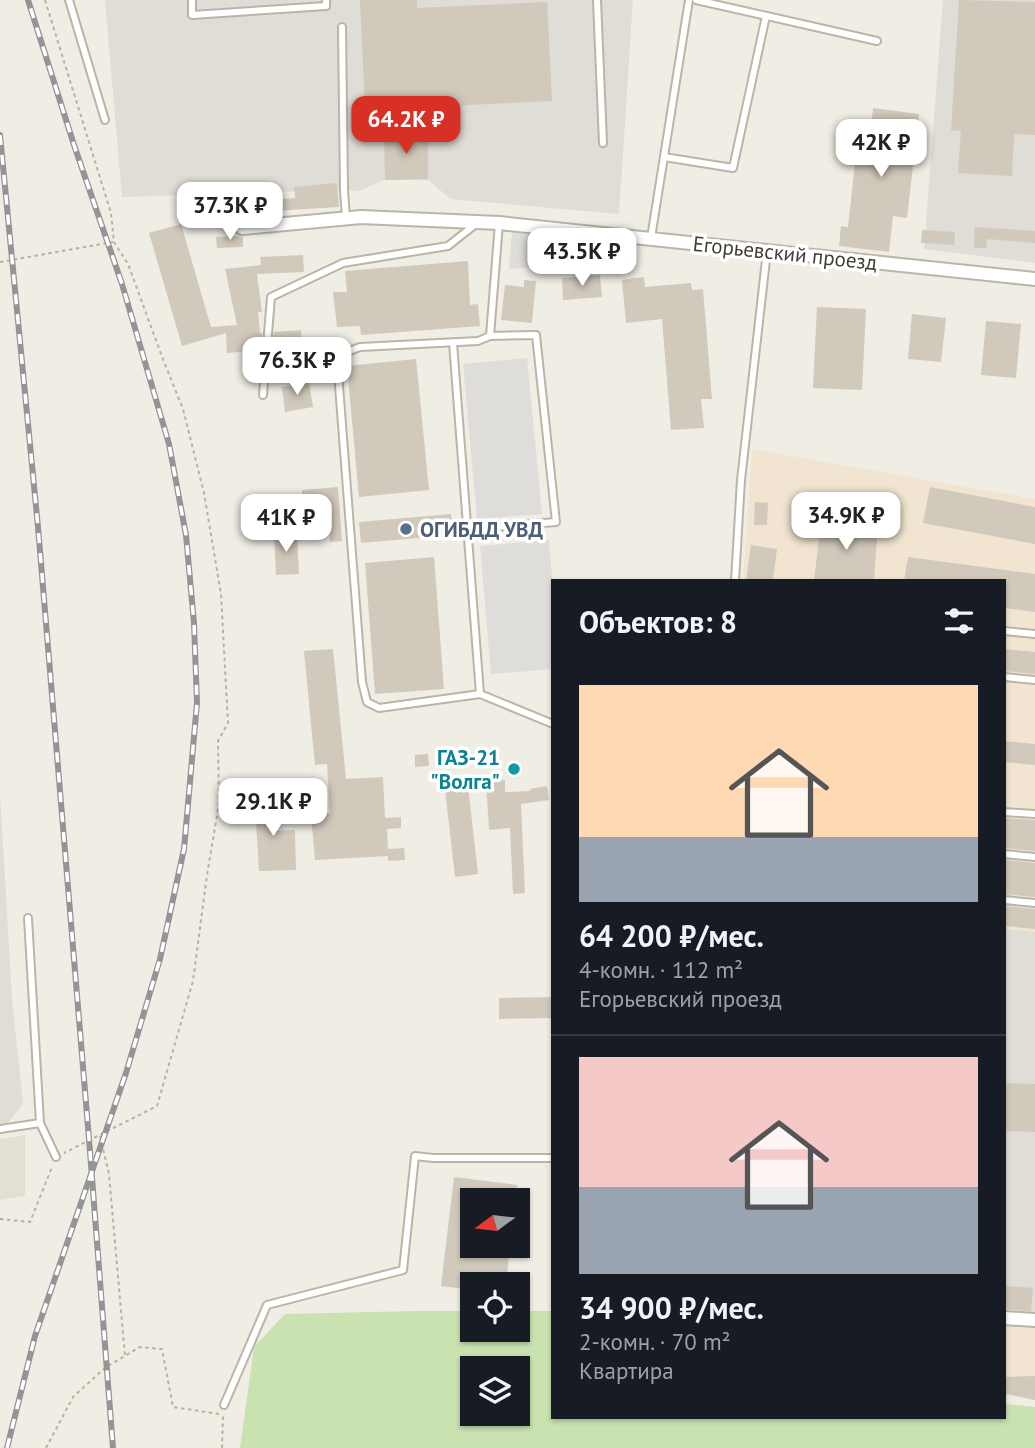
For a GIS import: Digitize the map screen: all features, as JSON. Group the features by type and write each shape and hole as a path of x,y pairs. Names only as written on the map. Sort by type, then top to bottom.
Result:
{"street":[{"name":"Егорьевский проезд","path":"242,228 360,217 499,223 1035,279"},
{"path":"1006,1318 1035,1320"}],"lane":[{"path":"69,0 105,120"},
{"path":"192,0 192,15 326,6 326,0"},
{"path":"597,0 603,143"},
{"path":"651,238 689,0"},
{"path":"696,0 877,41"},
{"path":"664,157 733,168 766,16"},
{"path":"342,27 346,219"},
{"path":"263,395 271,297 342,263 449,246 478,222"},
{"path":"490,336 499,223"},
{"path":"735,579 741,480 767,251"},
{"path":"468,529 556,522 536,335 490,336 478,341 453,343 360,347 344,353 338,373 362,682 367,702 379,708 480,694 551,723"},
{"path":"453,343 480,694"},
{"path":"1006,631 1035,634"},
{"path":"1006,677 1035,680"},
{"path":"1006,811 1035,814"},
{"path":"1006,854 1035,857"},
{"path":"1006,900 1035,903"},
{"path":"28,918 40,1123 56,1157"},
{"path":"0,1129 40,1123"},
{"path":"224,1405 267,1305 403,1270 415,1156 551,1158"}],"path":[{"path":"0,1219 30,1222 56,1157 157,1106 193,981 219,804 218,741 228,723 221,594 201,481 183,409 128,264 114,242 111,213 45,0"},
{"path":"0,262 114,242"},
{"path":"99,1135 109,1174 125,1357"},
{"path":"46,1448 73,1397 106,1367 140,1348 162,1349 173,1406 223,1414 222,1448"}],"shaded area":[{"path":"105,0 633,0 619,214 450,199 429,180 384,180 359,191 122,197"},
{"path":"943,0 1035,0 1035,263 924,249"},
{"path":"512,231 608,242 608,261 509,269"},
{"path":"527,358 542,514 477,519 463,364"},
{"path":"752,449 1035,499 1035,932 1006,929 1006,579 743,579"},
{"path":"549,540 552,579 551,669 491,674 480,546"},
{"path":"0,794 12,998 23,1104 8,1123 0,1124"},
{"path":"1006,929 1035,932 1035,1314 1006,1311"},
{"path":"25,1135 25,1196 0,1200 0,1139"},
{"path":"1006,1324 1035,1326 1035,1400 1006,1396"}],"green space":[{"path":"460,1311 460,1342 530,1342 530,1311 551,1311 551,1419 1006,1419 1006,1404 1035,1407 1035,1448 240,1448 254,1347 285,1314"}],"building":[{"path":"360,0 417,0 417,8 547,2 552,101 365,110"},
{"path":"959,0 1035,2 1035,135 1014,134 1012,176 958,173 961,131 951,130"},
{"path":"873,108 919,114 907,218 893,216 889,252 839,246 841,226 848,227 859,126 871,127"},
{"path":"384,133 428,133 428,179 385,180"},
{"path":"337,183 339,207 257,212 256,201 295,198 294,187"},
{"path":"181,224 211,327 237,325 225,269 261,265 260,257 303,255 304,272 257,274 262,312 258,312 262,333 261,350 227,353 226,333 182,346 149,233"},
{"path":"975,227 1035,231 1035,243 987,239 986,248 974,248"},
{"path":"922,230 955,232 954,245 921,243"},
{"path":"216,237 243,237 243,247 217,248"},
{"path":"468,261 470,305 478,304 480,326 361,335 360,326 337,327 333,292 347,292 345,271"},
{"path":"600,275 602,297 563,300 562,278"},
{"path":"644,277 645,287 691,283 692,290 703,289 712,399 701,399 704,428 671,430 662,319 626,323 622,280"},
{"path":"524,280 536,281 532,323 501,320 505,285 524,287"},
{"path":"817,307 866,309 862,390 813,388"},
{"path":"912,314 946,318 941,362 908,359"},
{"path":"986,321 1021,324 1016,378 981,375"},
{"path":"301,330 302,354 277,356 276,349 272,349 274,332"},
{"path":"416,359 429,490 359,497 347,366"},
{"path":"309,383 313,407 285,412 282,387"},
{"path":"338,487 342,541 330,542 329,531 304,532 302,490"},
{"path":"930,487 1035,507 1035,544 923,523"},
{"path":"755,502 768,503 767,525 754,525"},
{"name":"ОГИБДД УВД","path":"451,514 453,535 361,543 359,522"},
{"path":"821,521 878,526 874,579 814,579"},
{"path":"297,533 299,574 276,575 274,534"},
{"path":"751,545 777,549 773,579 746,579"},
{"path":"434,557 444,689 375,694 365,563"},
{"path":"908,557 1035,574 1035,612 1006,608 1006,579 904,579"},
{"path":"333,649 346,779 383,777 385,818 401,817 401,828 387,829 388,849 404,848 405,860 388,861 388,856 315,860 311,814 330,813 327,764 315,765 304,651"},
{"path":"1006,649 1035,652 1035,674 1006,671"},
{"path":"1006,741 1035,744 1035,765 1006,762"},
{"path":"428,754 429,766 415,767 415,755"},
{"path":"505,780 505,792 530,791 547,786 549,800 521,804 525,893 513,894 510,828 489,830 486,781"},
{"path":"468,786 478,874 455,877 445,789"},
{"path":"268,787 271,831 295,830 296,870 259,871 254,788"},
{"path":"1006,818 1035,820 1035,851 1006,848"},
{"path":"1006,860 1035,863 1035,897 1006,894"},
{"path":"1006,906 1035,909 1035,929 1006,926"},
{"path":"551,997 551,1018 499,1019 499,998"},
{"path":"1006,1083 1035,1084 1035,1132 1006,1131"},
{"path":"454,1177 517,1185 517,1188 460,1188 460,1258 509,1258 507,1272 460,1272 460,1288 441,1286"},
{"path":"1006,1286 1033,1288 1031,1311 1006,1309"},
{"path":"1035,1376 1035,1400 1006,1393 1006,1377"}],"railway":[{"path":"7,1448 35,1336 126,1073 160,959 184,849 197,703 194,623 186,535 169,444 122,284 28,0"},
{"path":"0,135 38,527 113,1448"}],"place":[{"name":"ОГИБДД УВД","path":"406,529"},
{"name":"ГАЗ-21 \"Волга\"","path":"514,769"}]}
